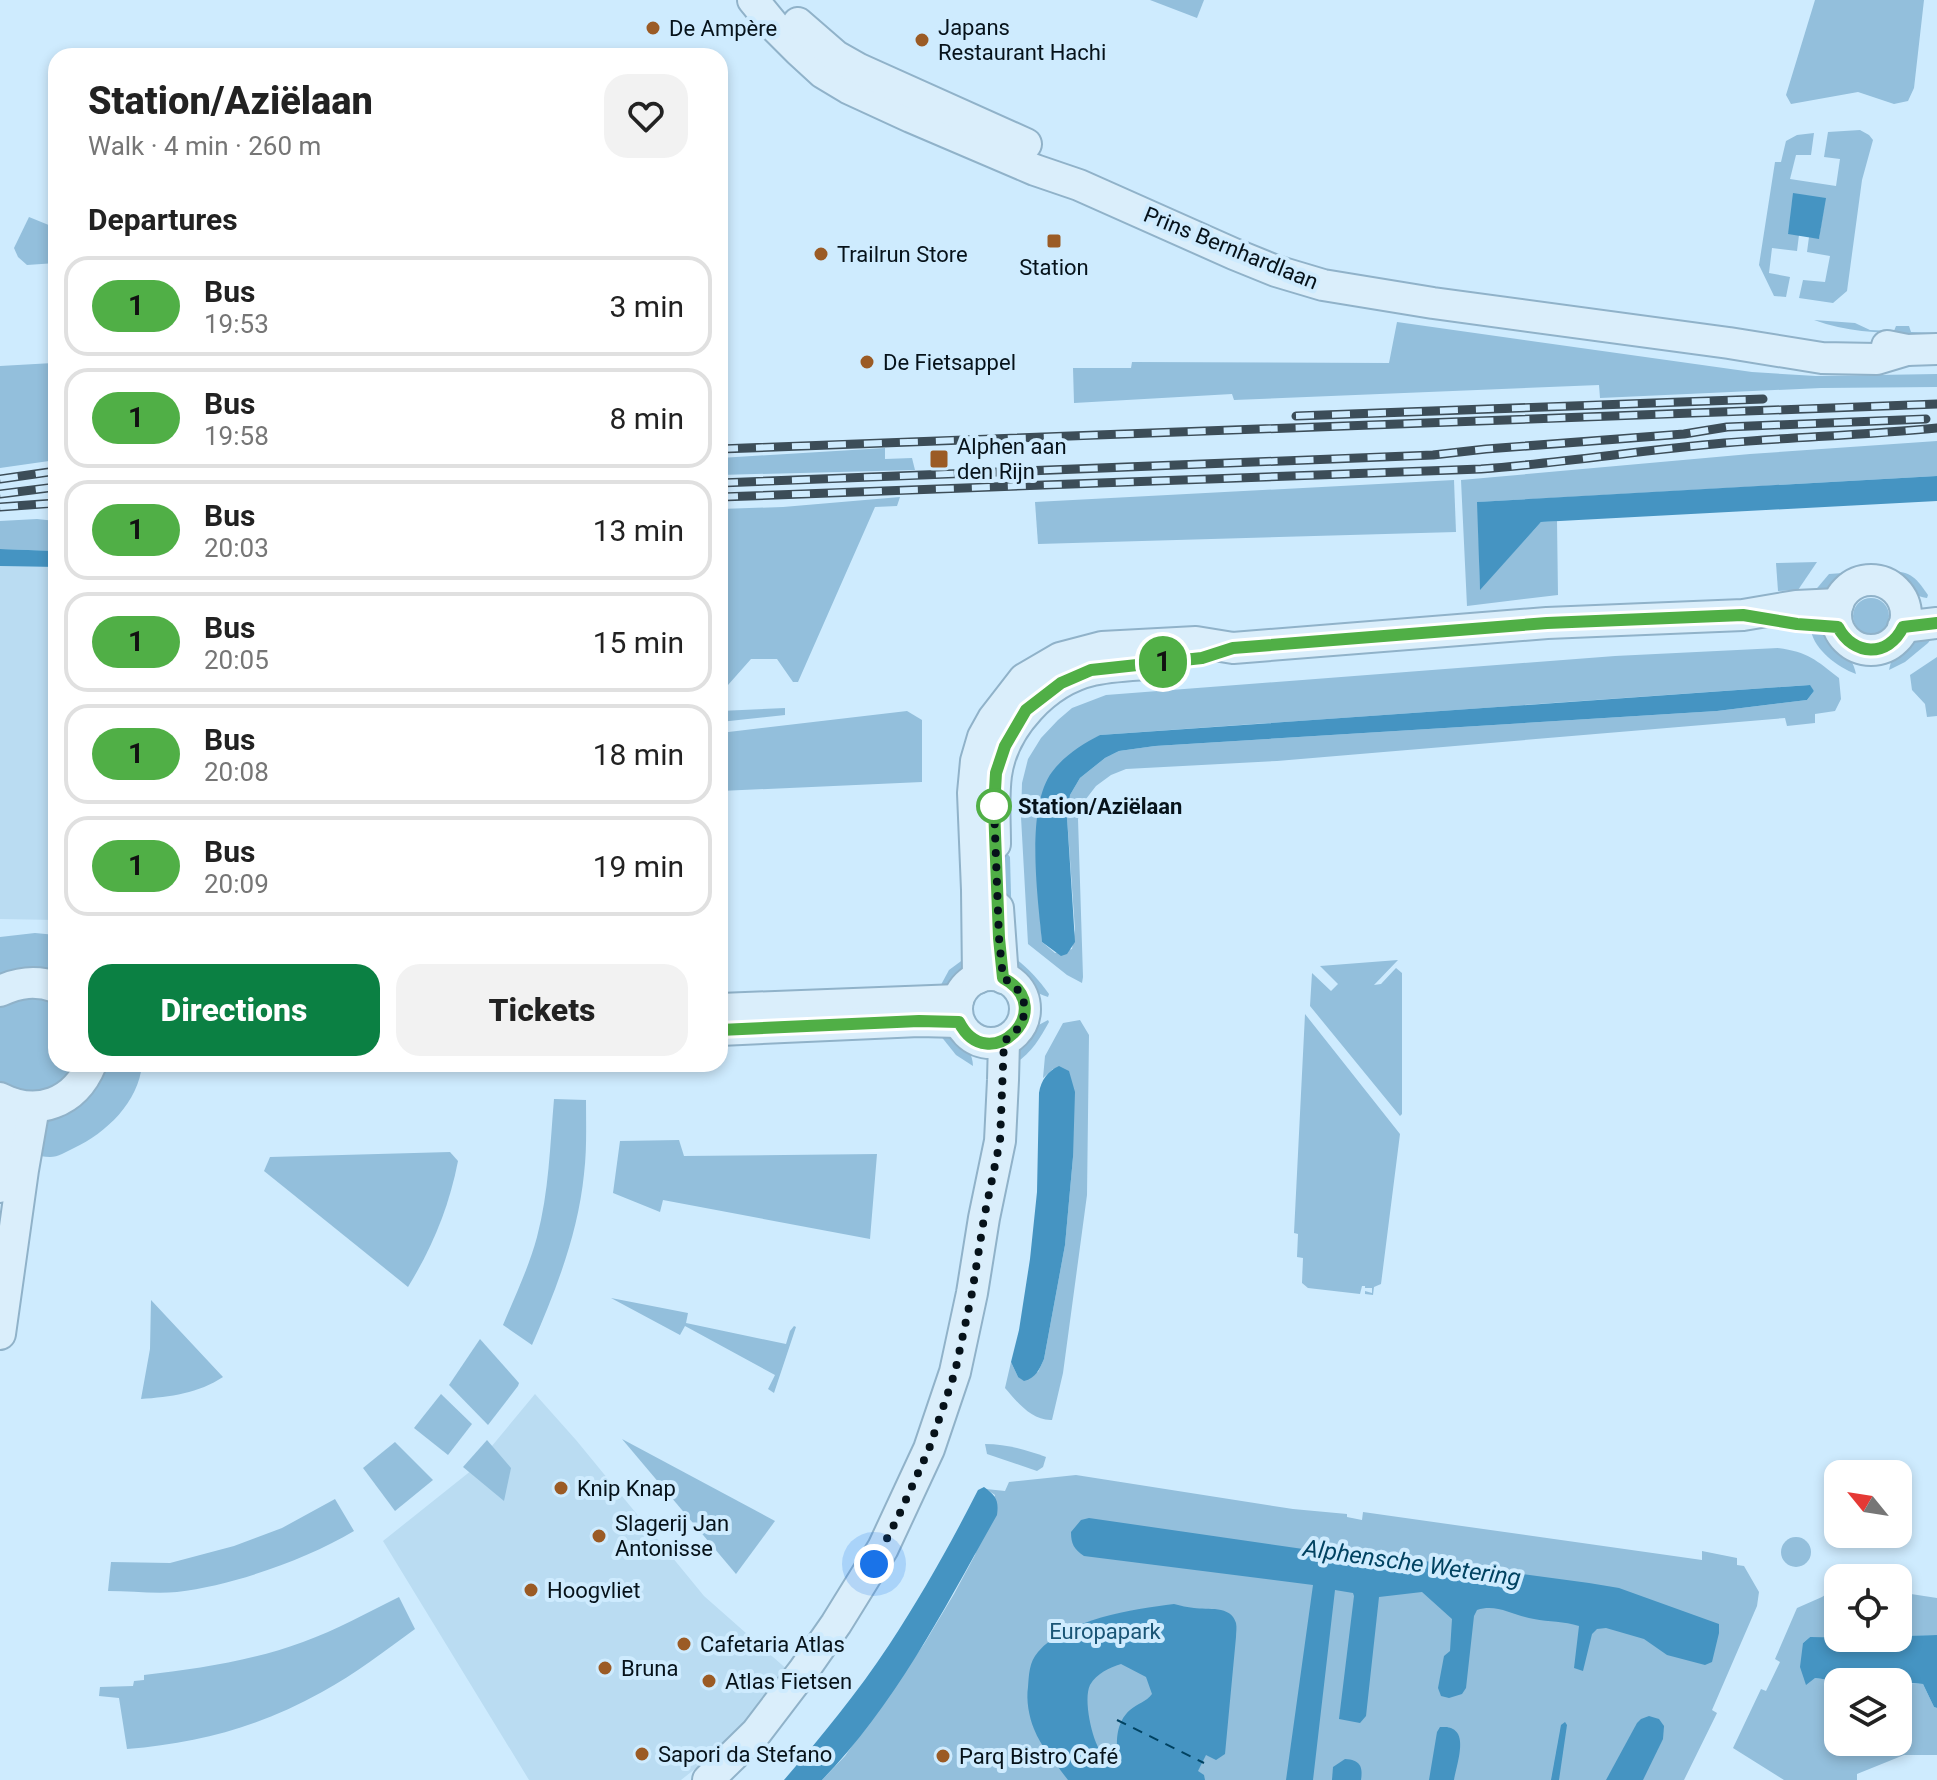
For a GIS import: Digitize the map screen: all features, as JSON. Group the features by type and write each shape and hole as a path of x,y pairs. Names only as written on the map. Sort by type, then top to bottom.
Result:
{"street":[{"name":"Prins Bernhardlaan","path":"753,0 799,51 823,73 848,88 1276,271 1323,285 1822,358 1877,359 1907,350"},
{"name":"Prins Bernhardlaan","path":"777,0 824,46 859,69 1252,243 1310,264 1327,269 1825,339 1868,342 1907,350 1937,349"},
{"path":"1868,580 1892,587 1903,615 1893,642 1872,650 1847,640 1838,615 1849,588 1868,580"},
{"path":"1903,615 1937,604"},
{"path":"991,978 999,938 994,807 996,773 1005,746 1026,710 1061,683 1091,670 1202,658 1233,648 1547,623 1743,615 1796,606 1838,615"},
{"path":"1903,615 1937,623"},
{"path":"991,978 1019,990 1025,1008 1015,1033 994,1042 977,1041 966,1033 959,1011 968,984 991,978"},
{"path":"1,990 32,982 48,985"},
{"path":"728,1009 959,1011"},
{"path":"728,1030 919,1021 959,1011"},
{"path":"708,1780 756,1733 804,1670 865,1580 929,1449 955,1372 1000,1141 994,1042"},
{"path":"15,1102 52,1103 69,1095 87,1072"},
{"path":"0,1187 15,1102"},
{"path":"0,1334 23,1170 15,1102"}],"shaded area":[{"path":"0,566 48,567 48,920 0,919"},
{"path":"535,1394 704,1596 790,1672 729,1742 681,1780 529,1780 383,1541 472,1470"}],"green space":[{"path":"1150,0 1204,0 1197,18"},
{"path":"1815,0 1924,0 1914,88 1908,101 1894,104 1858,92 1791,104 1786,95"},
{"path":"1860,130 1873,140 1862,180 1847,291 1833,303 1799,298 1803,280 1825,282 1830,256 1807,252 1809,237 1819,238 1825,198 1788,233 1799,235 1797,251 1772,248 1769,273 1790,277 1786,297 1774,296 1759,265 1775,162 1781,162 1786,141 1797,135 1814,133 1811,155 1796,155 1790,179 1836,186 1840,159 1824,157 1828,132"},
{"path":"29,217 48,225 48,264 27,265 14,248"},
{"path":"1814,320 1855,323 1870,330 1894,331 1896,326 1909,326 1911,332 1937,333 1859,331"},
{"path":"1397,322 1752,372 1816,376 1937,374 1937,387 1821,388 1600,398 1599,385 1234,400 1232,394 1074,403 1073,368 1131,368 1132,362 1389,363"},
{"path":"48,363 48,461 0,468 0,366"},
{"path":"1937,441 1937,476 1478,502 1480,589 1541,522 1557,521 1558,595 1467,606 1461,480"},
{"path":"885,448 885,459 912,458 915,470 728,475 728,458"},
{"path":"1454,480 1456,532 1038,544 1035,502"},
{"path":"900,497 897,506 875,507 798,682 793,682 777,659 751,659 728,685 728,509"},
{"path":"48,520 48,551 0,549 0,521"},
{"path":"1817,562 1798,590 1778,591 1776,563"},
{"path":"1885,571 1911,576 1923,588 1927,598 1899,584"},
{"path":"1857,572 1827,595 1813,593 1829,574"},
{"path":"1871,598 1884,603 1889,616 1884,629 1871,634 1858,629 1853,616 1858,603"},
{"path":"1811,631 1827,635 1840,645 1856,674 1828,657 1817,645"},
{"path":"1930,631 1928,643 1905,662 1889,670 1895,654 1904,644"},
{"path":"1778,648 1811,658 1839,678 1841,699 1835,711 1815,714 1815,723 1787,726 1785,718 1277,761 1126,769 1096,786 1086,799 1078,819 1082,983 1028,944 1022,783 1028,759 1041,738 1072,708 1106,695 1615,656","holes":["1809,685 1814,691 1807,700 1717,711 1155,746 1119,751 1080,778 1070,795 1067,817 1075,930 1072,949 1055,953 1042,942 1036,835 1100,735"]},
{"path":"1937,657 1937,716 1927,717 1925,704 1912,690 1910,675"},
{"path":"785,708 785,715 728,721 728,711"},
{"path":"907,711 922,720 922,782 728,791 728,732"},
{"path":"1000,851 1010,857 1012,931 1003,932"},
{"path":"48,934 48,978 0,973 0,937"},
{"path":"1008,953 1035,977 1049,994 1048,997 1022,981"},
{"path":"968,956 970,966 962,976 936,994 949,970"},
{"path":"1398,960 1374,985 1381,984 1396,968 1402,973 1400,1116 1310,1006 1312,973 1331,991 1338,984 1320,966"},
{"path":"23,997 48,999 48,1072 70,1072 52,1087 32,1093 21,1092 0,1082 0,1008"},
{"path":"1305,1014 1400,1134 1381,1284 1374,1287 1373,1295 1365,1294 1365,1291 1372,1293 1372,1288 1365,1286 1362,1286 1360,1294 1308,1288 1302,1283 1303,1258 1297,1257 1298,1234 1294,1233"},
{"path":"1048,1020 1034,1045 1014,1064 1012,1053 1033,1028"},
{"path":"1080,1020 1089,1035 1087,1195 1063,1373 1052,1420 1026,1410 1005,1388 1011,1362 1018,1377 1038,1372 1044,1359 1065,1245 1073,1157 1053,1069 1043,1078 1045,1056 1063,1023"},
{"path":"936,1030 966,1046 973,1066 956,1055"},
{"path":"99,1072 141,1072 135,1091 119,1115 86,1142 56,1156 31,1154 39,1125"},
{"path":"554,1099 586,1100 585,1165 571,1240 532,1345 503,1325 530,1259 541,1220"},
{"path":"679,1140 684,1156 877,1154 870,1239 663,1200 660,1212 613,1193 620,1141"},
{"path":"450,1152 458,1161 450,1194 432,1241 408,1287 264,1171 270,1157"},
{"path":"611,1298 688,1313 686,1323 786,1344 790,1331 796,1327 774,1393 768,1389 775,1375 685,1326 680,1335"},
{"path":"151,1300 223,1377 184,1393 141,1399 150,1349"},
{"path":"480,1339 519,1383 488,1425 449,1385"},
{"path":"441,1394 472,1424 448,1455 414,1428"},
{"path":"622,1439 775,1521 736,1574"},
{"path":"487,1440 511,1468 504,1501 463,1467"},
{"path":"395,1442 433,1480 395,1511 363,1468"},
{"path":"985,1444 1016,1448 1046,1457 1043,1467 1037,1471 987,1454"},
{"name":"Europapark","path":"1076,1475 1293,1509 1347,1514 1347,1517 1362,1520 1363,1512 1702,1560 1702,1551 1737,1558 1737,1565 1744,1566 1759,1592 1757,1606 1712,1710 1717,1713 1684,1780 822,1780 845,1756 924,1644 954,1594 975,1555 995,1495 986,1489 1005,1491 1009,1482"},
{"path":"335,1499 354,1531 291,1561 199,1589 169,1593 108,1591 111,1562 170,1563 234,1546 282,1528"},
{"path":"1796,1537 1807,1541 1811,1552 1807,1563 1796,1567 1785,1563 1781,1552 1785,1541"},
{"path":"1912,1594 1937,1598 1937,1635 1912,1636"},
{"path":"1824,1596 1824,1637 1810,1637 1803,1643 1815,1678 1824,1679 1824,1756 1902,1756 1857,1774 1857,1780 1784,1780 1733,1748 1761,1689 1766,1691 1780,1662 1775,1659 1797,1608"},
{"path":"399,1597 415,1629 334,1685 251,1724 203,1738 127,1749 119,1698 99,1696 100,1687 133,1686 134,1681 144,1680 144,1675 224,1663 283,1649 327,1632"},
{"path":"1912,1683 1923,1684 1937,1708 1937,1755 1912,1755"}],"water":[{"path":"1793,193 1826,198 1819,239 1788,234"},
{"path":"1937,476 1937,501 1541,522 1480,590 1477,502"},
{"path":"0,549 48,551 48,567 0,566"},
{"path":"1810,685 1814,691 1807,700 1717,711 1155,746 1119,751 1080,778 1070,795 1067,817 1075,942 1067,954 1061,956 1042,942 1035,854 1038,808 1052,772 1080,746 1100,735"},
{"path":"1059,1066 1069,1071 1075,1092 1065,1245 1044,1359 1034,1376 1024,1381 1018,1377 1011,1362 1030,1259 1037,1192 1039,1093 1046,1076"},
{"path":"984,1487 996,1499 997,1515 896,1687 849,1751 822,1780 784,1780 877,1663 925,1588 978,1490"},
{"name":"Alphensche Wetering","path":"1089,1518 1338,1554 1357,1552 1619,1588 1719,1624 1719,1633 1712,1662 1705,1665 1667,1655 1644,1639 1606,1628 1597,1629 1592,1634 1583,1671 1574,1668 1579,1626 1484,1608 1477,1610 1474,1616 1466,1688 1462,1694 1449,1698 1441,1696 1438,1688 1444,1656 1450,1651 1452,1619 1422,1592 1379,1597 1366,1716 1360,1723 1339,1719 1354,1596 1353,1593 1335,1590 1313,1780 1286,1780 1313,1585 1084,1556 1074,1546 1071,1532 1081,1520"},
{"path":"1174,1604 1224,1611 1236,1623 1225,1754 1216,1760 1206,1755 1198,1771 1205,1780 1068,1780 1041,1742 1031,1719 1027,1692 1033,1660 1050,1641 1065,1631 1120,1613","holes":["1121,1664 1146,1677 1152,1694 1125,1715 1117,1740 1119,1760 1111,1760 1101,1752 1092,1729 1088,1709 1090,1685 1100,1674"]},
{"path":"1937,1635 1937,1708 1923,1684 1912,1683 1912,1668 1824,1668 1824,1679 1815,1678 1806,1685 1800,1667 1803,1643 1810,1637 1824,1637 1824,1652 1912,1652 1912,1636"},
{"path":"1649,1716 1659,1719 1664,1726 1663,1739 1643,1780 1606,1780 1637,1723"},
{"path":"1565,1722 1559,1780 1551,1780 1561,1725"},
{"path":"1440,1727 1456,1731 1460,1739 1454,1780 1429,1780 1437,1732"},
{"path":"1345,1759 1359,1765 1361,1780 1332,1780 1333,1767"}],"ferry route":[{"path":"1117,1720 1204,1763"}],"railway":[{"path":"1296,416 1763,399"},
{"path":"728,449 1937,404"},
{"path":"728,483 1433,455 1684,434 1727,427 1926,419"},
{"path":"728,497 1481,469 1724,443 1937,428"},
{"path":"0,479 48,472"},
{"path":"0,494 48,488"},
{"path":"0,507 48,504"}],"bus line":[{"name":"1","path":"728,1030 919,1021 959,1022 966,1033 984,1043 1004,1041 1015,1033 1022,1022 1025,1008 1019,990 1003,978 994,807 996,773 1005,746 1026,710 1061,683 1091,670 1202,658 1233,648 1547,623 1743,615 1838,627 1854,645 1872,650 1893,642 1903,627 1937,623"}],"place":[{"name":"De Ampère","path":"653,28"},
{"name":"Japans Restaurant Hachi","path":"922,40"},
{"name":"Station","path":"1054,241"},
{"name":"Trailrun Store","path":"821,254"},
{"name":"De Fietsappel","path":"867,362"},
{"name":"Alphen aan den Rijn","path":"939,459"},
{"name":"Station/Aziëlaan","path":"994,806"},
{"name":"Knip Knap","path":"561,1488"},
{"name":"Slagerij Jan Antonisse","path":"599,1536"},
{"name":"Hoogvliet","path":"531,1590"},
{"name":"Cafetaria Atlas","path":"684,1644"},
{"name":"Bruna","path":"605,1668"},
{"name":"Atlas Fietsen","path":"709,1681"},
{"name":"Sapori da Stefano","path":"642,1754"},
{"name":"Parq Bistro Café","path":"943,1756"}],"route":[{"path":"874,1564 929,1449 955,1372 1000,1141 1004,1041 1019,1028 1024,1015 1024,1002 1019,990 1003,978 994,806"}]}
